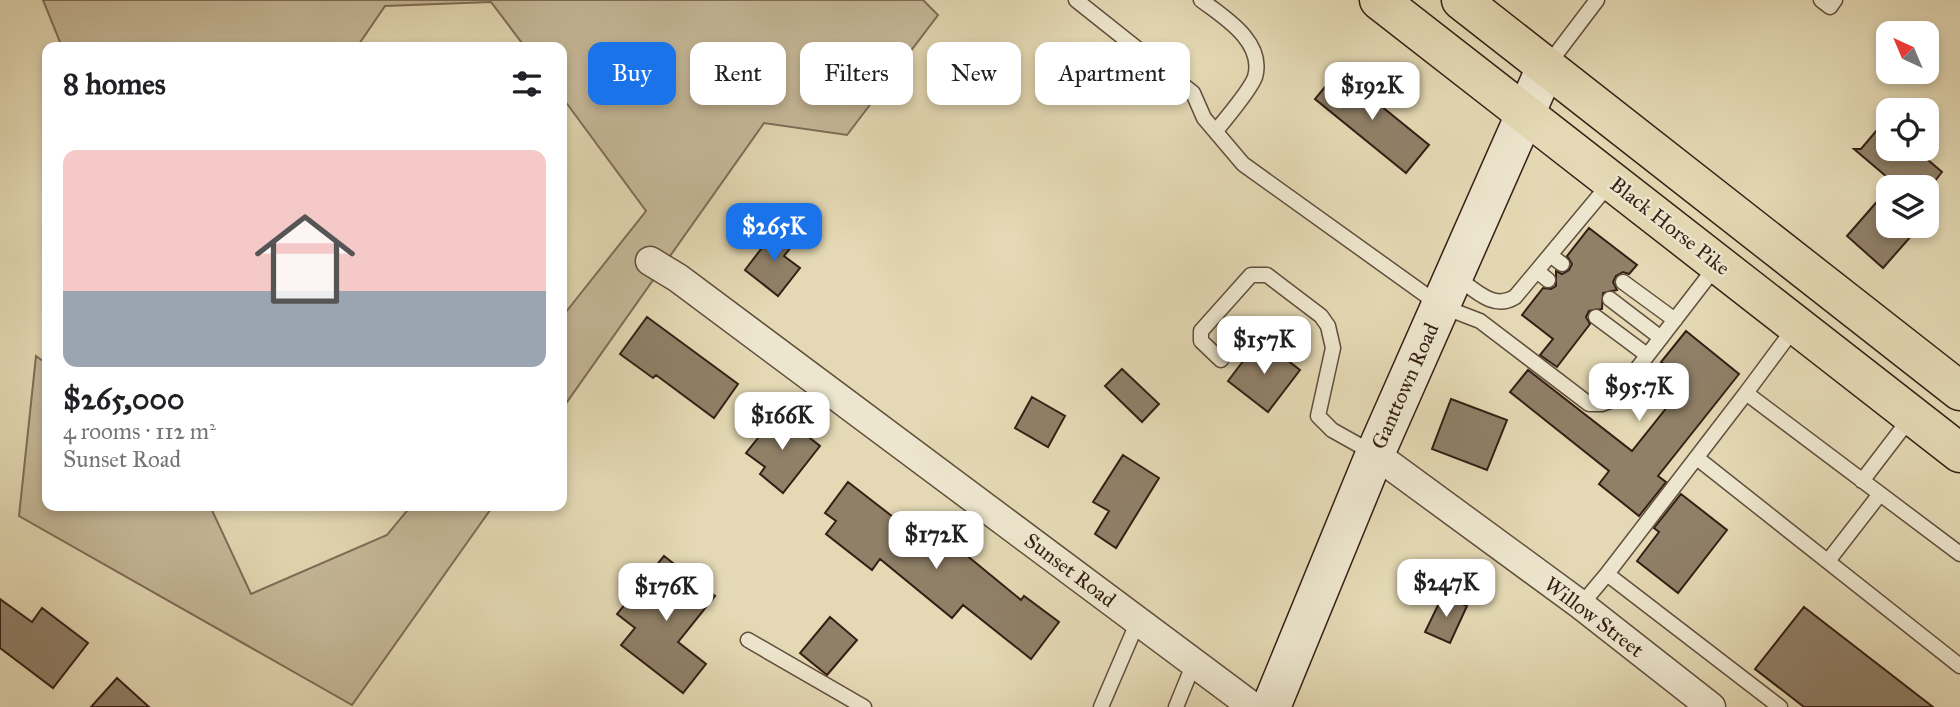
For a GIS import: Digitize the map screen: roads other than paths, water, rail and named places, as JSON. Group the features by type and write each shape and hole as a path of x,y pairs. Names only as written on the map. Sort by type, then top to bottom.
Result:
{"highway":[{"name":"Black Horse Pike","path":"1379,0 1960,453"},
{"path":"1461,0 1960,391"}],"street":[{"name":"Ganttown Road","path":"1271,707 1375,454 1546,67"},
{"name":"Sunset Road","path":"650,261 678,278 1252,707"},
{"name":"Willow Street","path":"1375,454 1581,605 1711,707"}],"lane":[{"path":"1076,0 1193,93 1204,118 1242,164 1447,291 1480,321 1589,404 1602,404 1613,400 1718,264"},
{"path":"1201,0 1232,23 1253,48 1255,76 1216,131"},
{"path":"1546,67 1597,0"},
{"path":"1821,0 1830,7 1835,0"},
{"path":"1447,291 1495,303 1506,303 1542,276 1556,260 1612,181"},
{"path":"1221,360 1200,341 1201,331 1251,275 1267,275 1321,316 1328,326 1333,348 1318,416 1332,430 1375,454"},
{"path":"1623,282 1675,320"},
{"path":"1610,299 1661,338"},
{"path":"1596,317 1647,355"},
{"path":"1581,605 1797,325"},
{"path":"1746,393 1960,554"},
{"path":"1862,481 1912,415"},
{"path":"1697,458 1960,666"},
{"path":"1828,561 1880,494"},
{"path":"1606,573 1780,707"},
{"path":"1101,707 1138,621"},
{"path":"748,640 864,707"},
{"path":"1176,707 1194,663"}]}
